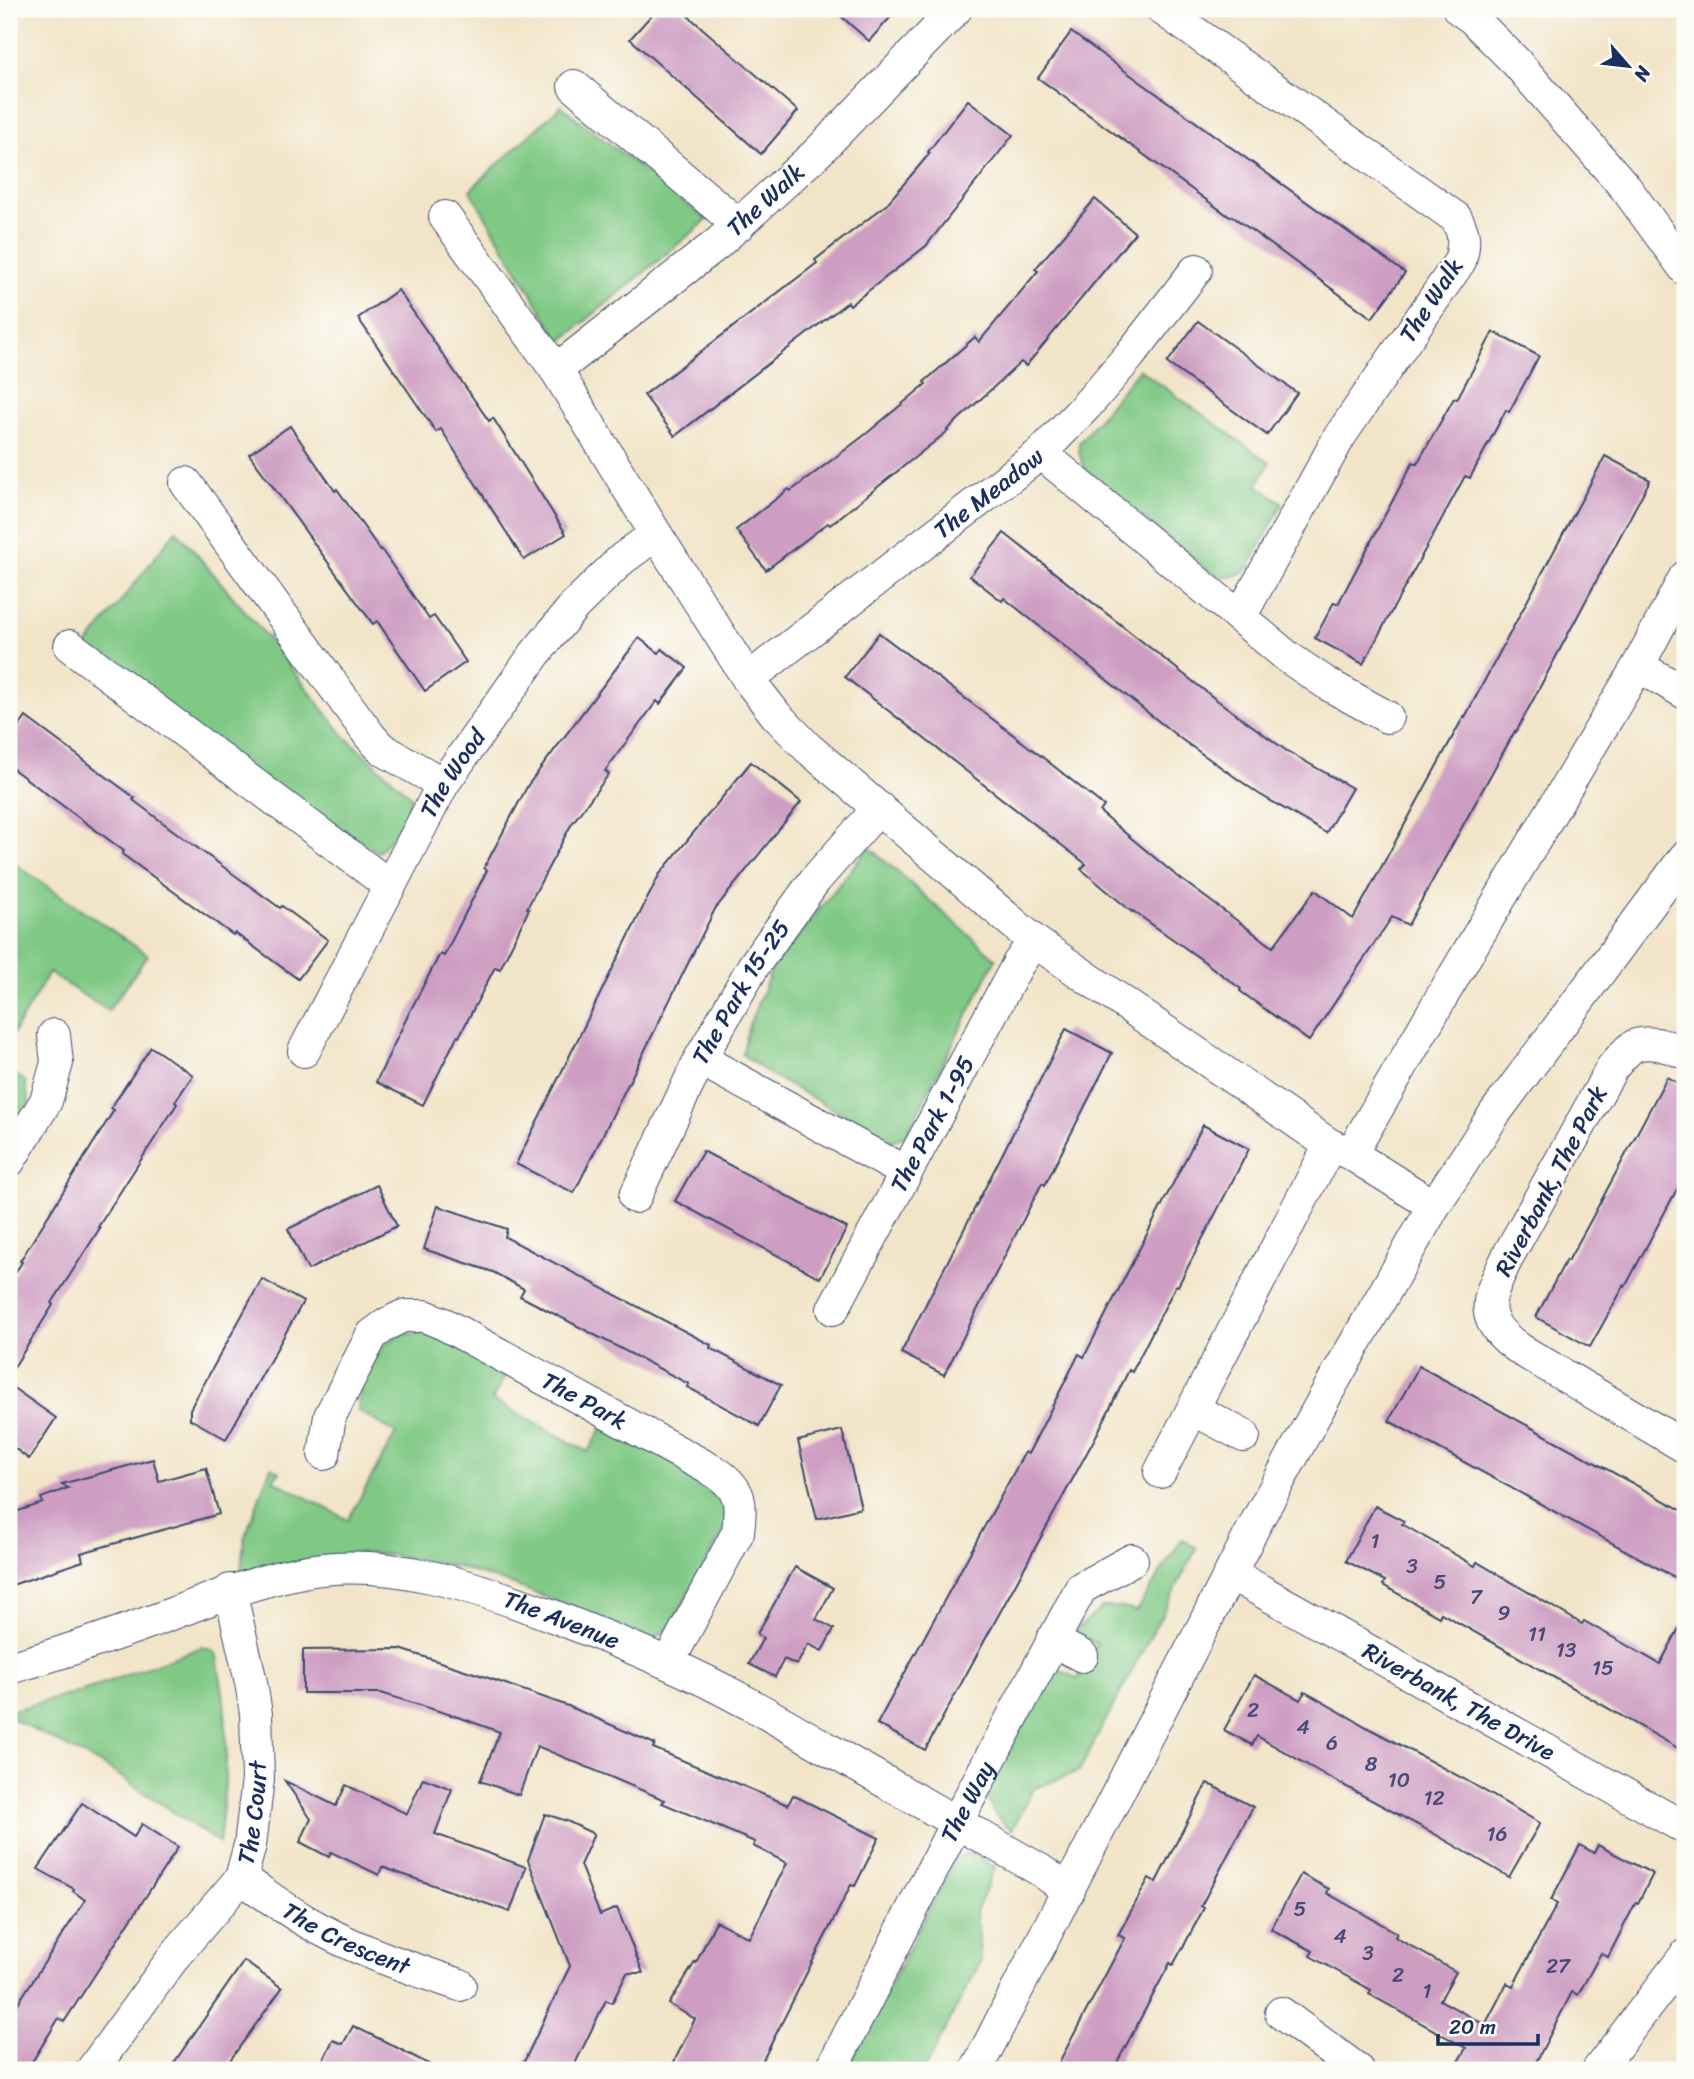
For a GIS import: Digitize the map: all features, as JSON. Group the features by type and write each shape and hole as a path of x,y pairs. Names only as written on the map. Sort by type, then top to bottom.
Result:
{"street":[{"name":"The Walk","path":"556,370 739,225 818,152 956,9"},
{"name":"The Walk","path":"1162,9 1456,218 1465,244 1460,261 1340,436 1240,617"},
{"path":"1459,9 1473,19 1517,63 1625,187 1685,269"},
{"path":"574,86 739,225"},
{"path":"445,217 556,370 748,679 776,715 808,748 1034,941 1340,1149 1434,1206"},
{"name":"The Meadow","path":"748,679 1041,453 1130,355 1196,270"},
{"path":"1041,453 1300,666 1387,717"},
{"path":"186,483 370,736 382,749 443,784"},
{"name":"The Wood","path":"304,1051 443,784 535,654 575,605 622,559 656,534"},
{"path":"1160,1472 1340,1149 1447,987 1638,666 1685,577"},
{"path":"70,646 390,886"},
{"path":"1638,666 1685,693"},
{"name":"The Park 15-25","path":"635,1197 700,1059 762,954 816,880 878,808"},
{"path":"976,2070 1258,1519 1434,1206 1496,1113 1685,857"},
{"name":"The Park 1-95","path":"833,1309 1012,975 1034,941"},
{"path":"9,1161 46,1101 57,1063 54,1035"},
{"name":"Riverbank, The Park","path":"1685,1053 1652,1044 1635,1045 1612,1068 1510,1254 1495,1286 1489,1311 1495,1328 1521,1350 1685,1447"},
{"path":"700,1059 905,1172"},
{"name":"The Park","path":"324,1454 330,1416 372,1335 403,1316 425,1316 717,1473 737,1491 741,1508 738,1532 668,1663"},
{"path":"1193,1409 1244,1436"},
{"name":"The Way","path":"831,2070 956,1823 1081,1588 1132,1560"},
{"name":"The Avenue","path":"9,1668 109,1636 230,1590 303,1572 379,1569 412,1572 443,1579 534,1609 668,1663 755,1707 1047,1874 1069,1891"},
{"name":"Riverbank, The Drive","path":"1231,1574 1685,1828"},
{"name":"The Court","path":"92,2070 176,1954 241,1878 255,1812 257,1747 251,1682 230,1590"},
{"path":"1052,1640 1082,1656"},
{"name":"The Crescent","path":"241,1878 305,1921 347,1942 385,1959 460,1985"},
{"path":"1598,2070 1685,1956"},
{"path":"1281,2013 1358,2070"}],"green space":[{"path":"561,106 707,220 560,342 470,190"},
{"path":"1139,369 1270,463 1257,485 1283,503 1248,568 1238,575 1222,576 1206,569 1088,473 1084,466 1079,443"},
{"path":"176,530 271,642 344,736 411,796 404,821 379,852 273,788 85,648"},
{"path":"869,847 996,959 906,1135 892,1141 772,1076 742,1054 749,1025 772,969"},
{"path":"9,860 148,955 108,1011 49,973 9,1040"},
{"path":"9,1070 25,1081 29,1103 23,1118 9,1109"},
{"path":"420,1333 450,1343 507,1373 492,1400 588,1452 603,1426 712,1484 724,1502 725,1529 671,1625 660,1635 651,1638 514,1585 458,1567 386,1554 353,1553 241,1572 244,1539 271,1467 279,1472 273,1480 348,1520 396,1433 358,1411 365,1377 376,1355 384,1346 403,1334"},
{"path":"1182,1539 1197,1548 1079,1771 1033,1789 1012,1830 995,1814 986,1792 1053,1667 1078,1679 1097,1644 1073,1632 1103,1607 1136,1611"},
{"path":"202,1647 216,1654 226,1722 226,1762 219,1843 108,1768 9,1717 9,1711 80,1692"},
{"path":"969,1853 995,1867 976,1912 981,1961 924,2070 846,2070 951,1867 959,1857"}],"building":[{"path":"657,9 680,9 798,111 761,154 630,39"},
{"path":"833,9 898,9 869,41"},
{"path":"1071,32 1405,273 1372,318 1038,78"},
{"path":"968,100 1013,135 926,246 850,305 848,302 675,436 644,395 817,263 815,260 886,205 930,153 928,152"},
{"path":"1095,199 1135,233 1026,366 1021,362 948,431 830,525 828,523 766,570 736,530 866,434 926,384 924,382 975,337 979,342 1038,271 1035,269"},
{"path":"398,290 489,421 493,418 566,534 524,560 441,429 436,432 358,318"},
{"path":"1198,321 1297,393 1267,435 1167,363"},
{"path":"1493,332 1539,356 1509,412 1506,410 1470,478 1465,476 1363,664 1315,638 1334,602 1338,604 1413,462 1417,464 1454,398 1457,399"},
{"path":"290,426 429,619 434,616 466,662 425,691 377,621 373,624 249,454"},
{"path":"1605,456 1650,480 1516,732 1408,925 1392,917 1309,1041 1198,957 1132,912 1081,869 1086,864 845,677 879,633 1104,806 1100,812 1178,877 1273,947 1315,890 1353,919"},
{"path":"1004,533 1214,698 1287,751 1352,788 1326,833 1259,794 1181,739 1004,598 1002,601 970,576"},
{"path":"639,638 659,653 662,649 687,668 660,704 657,701 630,737 605,771 609,774 571,825 527,908 529,909 500,969 495,967 423,1105 376,1082 440,954 444,956 487,870 484,868 528,785"},
{"path":"26,717 135,798 133,800 174,831 328,940 298,979 122,854 124,851 9,766 9,741"},
{"path":"751,762 801,802 715,909 574,1193 516,1164 659,875"},
{"path":"1066,1029 1112,1053 944,1375 901,1353"},
{"path":"151,1047 193,1075 9,1375 9,1283 114,1110 111,1108"},
{"path":"1667,1077 1685,1087 1685,1174 1590,1347 1536,1317"},
{"path":"1203,1125 1249,1149 1132,1372 1129,1370 1095,1438 925,1750 877,1724 1025,1452 1028,1454 1079,1354 1084,1357"},
{"path":"703,1151 847,1228 820,1278 675,1201"},
{"path":"377,1185 397,1226 308,1270 288,1229"},
{"path":"438,1206 507,1229 505,1237 711,1345 710,1348 781,1385 759,1426 687,1387 689,1384 520,1296 524,1289 493,1272 424,1249"},
{"path":"262,1279 303,1302 226,1439 190,1419 190,1409"},
{"path":"1419,1366 1685,1512 1685,1583 1389,1421"},
{"path":"9,1385 56,1418 29,1459 9,1444"},
{"path":"842,1430 861,1508 817,1519 798,1441"},
{"path":"153,1459 159,1481 206,1468 219,1514 81,1553 83,1561 9,1586 9,1514 43,1503 41,1498 68,1488 62,1484"},
{"path":"1375,1506 1475,1566 1477,1562 1582,1624 1584,1621 1660,1664 1685,1617 1685,1752 1441,1613 1439,1617 1383,1585 1385,1581 1346,1561"},
{"path":"795,1567 833,1588 816,1619 834,1629 822,1651 808,1644 797,1665 784,1659 775,1677 749,1664 763,1638 757,1634"},
{"path":"400,1649 568,1706 655,1744 653,1748 788,1805 793,1795 879,1838 855,1886 851,1885 758,2070 670,2070 695,2019 669,2004 696,1963 716,1921 749,1938 787,1863 753,1846 755,1842 662,1803 665,1800 537,1746 519,1795 480,1781 500,1732 464,1719 381,1693 303,1693 303,1650"},
{"path":"1254,1675 1300,1700 1305,1692 1540,1823 1509,1877 1257,1736 1252,1745 1224,1730"},
{"path":"423,1778 452,1789 435,1834 526,1867 510,1912 382,1867 379,1875 331,1852 329,1857 300,1842 311,1819 285,1781 336,1806 346,1785 407,1814"},
{"path":"1207,1783 1253,1807 1201,1906 1204,1908 1173,1965 1170,1963 1113,2070 1055,2070 1125,1938 1118,1935 1149,1878 1156,1882"},
{"path":"82,1803 134,1837 142,1824 178,1847 64,2022 59,2018 27,2070 9,2070 9,2017 85,1900 73,1891 74,1889 38,1869"},
{"path":"545,1814 594,1834 580,1865 600,1915 617,1908 643,1973 627,1973 612,2003 606,2000 572,2070 520,2070 570,1966 528,1860"},
{"path":"1580,1845 1594,1853 1598,1845 1653,1874 1608,1957 1601,1953 1578,1995 1572,1992 1532,2070 1453,2070 1466,2048 1369,1994 1371,1990 1310,1956 1313,1951 1271,1929 1301,1874 1329,1889 1327,1893 1397,1933 1395,1937 1456,1972 1440,2000 1485,2025 1507,1983 1513,1986 1557,1904 1551,1900"},
{"path":"244,1961 282,1988 223,2070 169,2070"},
{"path":"353,2026 440,2070 329,2070 331,2067 322,2062 333,2040 343,2044"}]}
